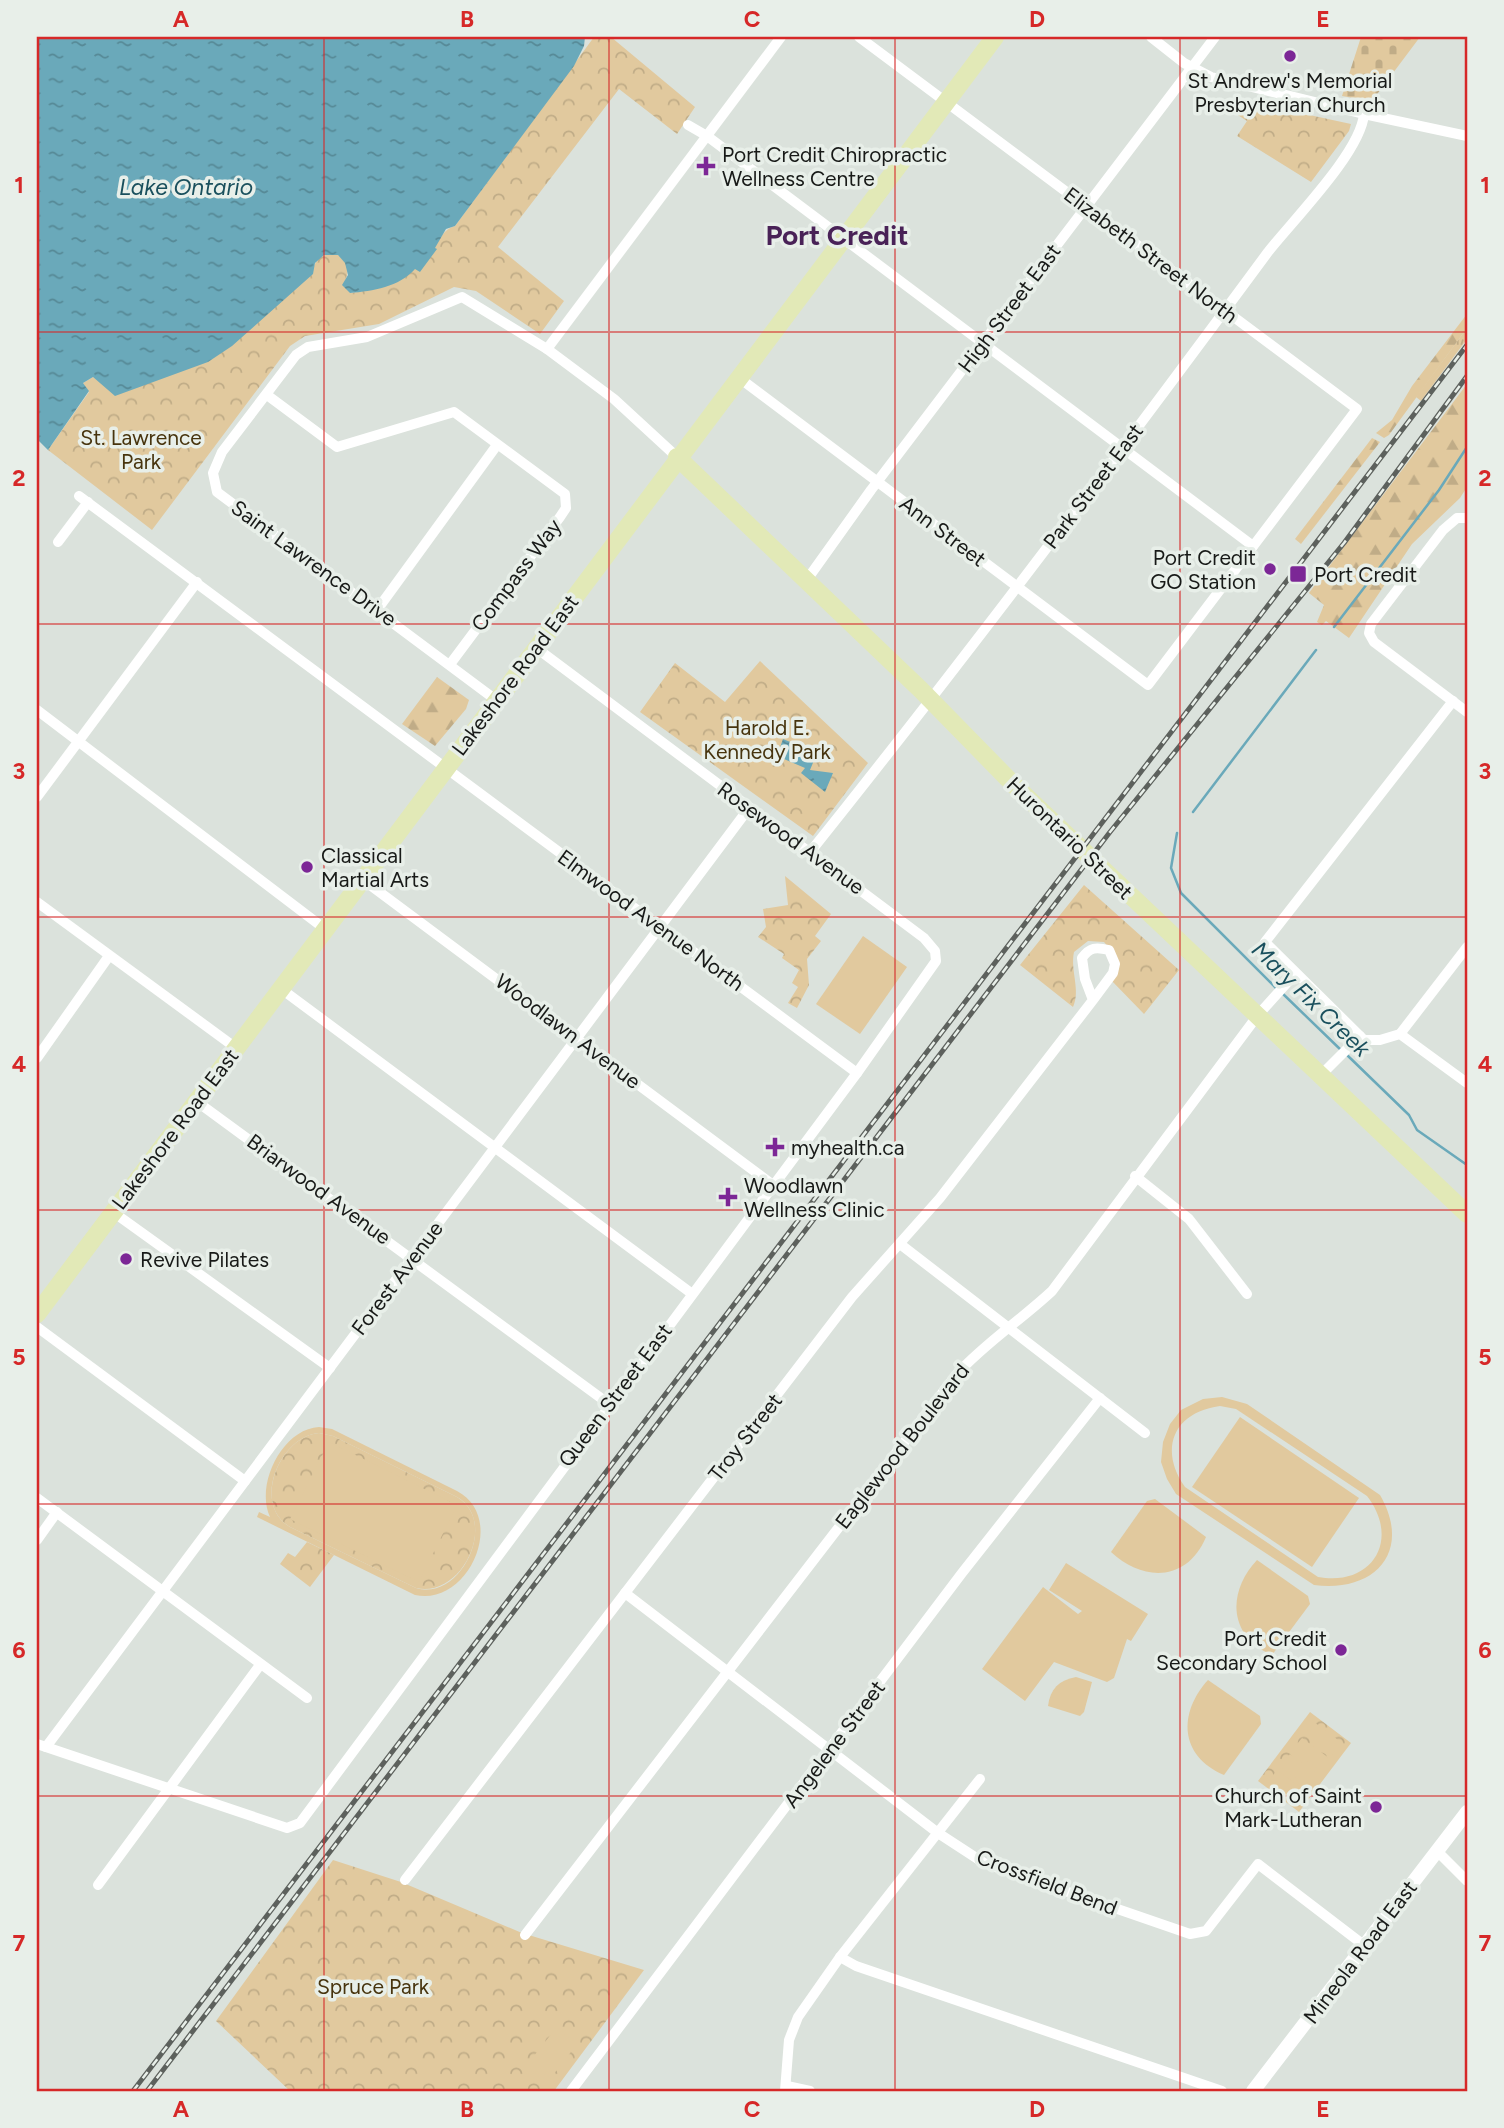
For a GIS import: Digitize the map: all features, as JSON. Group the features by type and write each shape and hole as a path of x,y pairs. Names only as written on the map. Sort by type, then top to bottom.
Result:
{"main road":[{"name":"Lakeshore Road East","path":"37,1314 677,457 995,37"},
{"name":"Hurontario Street","path":"677,457 930,699 1013,784 1467,1214"}],"street":[{"path":"547,349 781,37"},
{"name":"Elizabeth Street North","path":"859,37 1357,409 1253,546"},
{"path":"1151,37 1191,67 1218,79 1467,136"},
{"name":"High Street East","path":"806,582 877,482 1215,37"},
{"name":"Park Street East","path":"811,851 1017,587 1358,139 1364,114"},
{"path":"688,125 707,136 1253,546"},
{"name":"Saint Lawrence Drive","path":"496,700 451,663 218,492 212,473 222,452 296,355 308,347 367,337 462,297 547,349 638,418 677,457"},
{"name":"Ann Street","path":"738,377 1149,685 1253,546"},
{"name":"Compass Way","path":"267,395 337,447 454,412 565,494 566,508 451,663"},
{"path":"377,610 497,444"},
{"name":"Elmwood Avenue North","path":"58,542 84,499 857,1073"},
{"path":"1462,518 1443,530 1371,624 1369,633 1374,642 1467,712"},
{"path":"37,797 197,582"},
{"name":"Rosewood Avenue","path":"535,647 924,938 935,951 936,961"},
{"path":"1453,701 1265,942 1364,1040 1380,1040 1400,1034 1467,947"},
{"path":"37,710 325,929"},
{"name":"Forest Avenue","path":"41,1746 162,1592 749,808"},
{"name":"Woodlawn Avenue","path":"362,879 773,1185"},
{"path":"37,902 236,1048"},
{"name":"Troy Street","path":"405,1880 852,1297 940,1198 1093,1000 1113,973 1115,964 1109,950 1099,947 1088,950 1082,958 1085,979 1093,1000"},
{"path":"37,1058 109,956"},
{"name":"Queen Street East","path":"167,1788 293,1828 857,1073 936,961"},
{"name":"Eaglewood Boulevard","path":"525,1935 956,1375 1052,1291 1135,1176 1258,1015 1295,974"},
{"path":"280,988 691,1293"},
{"path":"1400,1034 1467,1083"},
{"path":"1321,1075 1360,1035"},
{"name":"Briarwood Avenue","path":"197,1101 413,1257 609,1404"},
{"path":"1135,1176 1189,1219 1247,1294"},
{"path":"113,1212 330,1368"},
{"path":"900,1244 1145,1433"},
{"path":"37,1326 245,1481"},
{"name":"Angelene Street","path":"571,2091 1100,1398"},
{"path":"37,1498 307,1698"},
{"path":"37,1540 57,1512"},
{"name":"Crossfield Bend","path":"625,1593 729,1670 938,1833 984,1863 1190,1934 1206,1931 1258,1864 1365,1946"},
{"path":"98,1885 260,1665"},
{"path":"41,1746 167,1788"},
{"path":"810,2091 786,2089 792,2028 839,1957 980,1779"},
{"name":"Mineola Road East","path":"1253,2091 1467,1812"},
{"path":"1437,1851 1467,1881"},
{"path":"839,1957 856,1966 1222,2091"}],"green space":[{"name":"St. Lawrence Park","path":"594,37 611,37 695,107 677,134 619,89 498,247 564,301 540,334 476,291 454,287 379,324 305,336 290,346 152,530 48,450 89,392 83,383 93,377 107,387 313,269 322,256 338,255 344,260 347,267 345,281 350,293 385,285 408,274 440,237 455,226"},
{"path":"1361,37 1420,37 1372,101 1342,96"},
{"path":"1235,99 1351,124 1349,131 1311,182 1237,136 1247,121 1230,110"},
{"path":"1467,314 1467,328 1389,435 1384,438 1376,433 1392,420 1412,386"},
{"path":"1467,328 1467,339 1421,401 1416,397"},
{"path":"1467,384 1467,487 1460,498 1412,544 1349,638 1326,621 1322,625 1317,622 1324,605 1309,593"},
{"path":"1372,438 1380,442 1301,544 1295,539"},
{"name":"Harold E. Kennedy Park","path":"760,661 868,763 813,836 640,712 675,663 725,702"},
{"path":"437,677 469,700 466,709 435,746 402,724"},
{"path":"785,876 831,914 815,936 821,941 807,959 809,985 797,1008 788,1003 798,987 792,983 799,970 782,958 784,954 758,937 766,927 763,909 788,905"},
{"path":"1084,885 1179,970 1144,1014 1110,979 1115,955 1104,942 1088,941 1074,952 1076,994 1073,1007 1020,965"},
{"path":"863,936 907,967 860,1034 816,1004"},
{"path":"1222,1397 1247,1404 1380,1495 1389,1516 1392,1534 1389,1551 1382,1564 1370,1575 1354,1582 1335,1586 1314,1585 1176,1494 1161,1462 1163,1442 1170,1424 1181,1410 1203,1399","holes":["1220,1406 1236,1409 1367,1496 1377,1513 1381,1544 1376,1557 1366,1567 1353,1575 1318,1577 1185,1487 1173,1459 1175,1434 1191,1416 1204,1410"]},
{"path":"1240,1417 1359,1498 1312,1567 1192,1487"},
{"path":"319,1427 332,1429 457,1491 472,1504 479,1520 480,1539 475,1558 465,1574 451,1588 434,1595 415,1595 257,1517 259,1512 270,1517 266,1490 275,1461 294,1437","holes":["319,1433 333,1436 457,1497 469,1508 475,1523 474,1540 469,1557 460,1572 447,1583 432,1589 416,1588 290,1527 278,1516 273,1503 272,1488 275,1472 282,1458 305,1437"]},
{"path":"319,1433 333,1436 457,1497 469,1509 475,1523 469,1556 460,1571 447,1582 432,1588 416,1588 290,1527 278,1516 273,1503 275,1472 282,1458 293,1446 305,1437"},
{"path":"329,1442 457,1505 419,1582 290,1519"},
{"path":"1155,1499 1206,1537 1188,1563 1163,1573 1137,1569 1111,1552 1147,1501"},
{"path":"307,1542 334,1555 310,1587 280,1564 288,1553 295,1557"},
{"path":"1257,1560 1308,1596 1310,1604 1272,1655 1257,1647 1247,1637 1237,1612 1240,1586"},
{"path":"1066,1563 1148,1614 1131,1641 1127,1639 1114,1678 1107,1682 1054,1662 1025,1701 982,1669 1043,1587 1078,1614 1082,1611 1049,1590"},
{"path":"1076,1677 1092,1682 1084,1712 1080,1716 1048,1706 1056,1686"},
{"path":"1208,1680 1260,1716 1261,1724 1224,1775 1198,1757 1188,1733 1192,1706"},
{"path":"1310,1712 1351,1743 1299,1812 1258,1781"},
{"path":"1314,1722 1341,1742 1332,1755 1305,1734"},
{"path":"1302,1738 1329,1758 1319,1770 1292,1750"},
{"path":"1290,1754 1317,1774 1307,1786 1280,1766"},
{"path":"1277,1770 1304,1790 1295,1802 1268,1782"},
{"name":"Spruce Park","path":"333,1860 401,1882 522,1933 644,1970 554,2091 290,2091 216,2021"},
{"path":"556,2028 577,2044 550,2079 529,2062"}],"water":[{"name":"Lake Ontario","path":"37,37 585,37 584,46 574,66 455,226 446,229 435,248 437,249 420,272 415,269 401,280 385,287 350,293 342,285 348,275 345,263 338,255 324,255 315,263 313,274 232,346 208,362 115,396 93,377 83,383 89,391 48,450 37,439"},
{"path":"783,739 817,753 810,770 833,773 825,792 801,773 805,768 777,756"}],"waterway":[{"name":"Mary Fix Creek","path":"1334,627 1439,490 1467,447"},
{"name":"Mary Fix Creek","path":"1193,812 1316,650"},
{"name":"Mary Fix Creek","path":"1177,833 1171,868 1181,893 1276,988"},
{"name":"Mary Fix Creek","path":"1281,992 1342,1051"},
{"name":"Mary Fix Creek","path":"1347,1055 1409,1115 1417,1130 1467,1165"}],"railway":[{"path":"133,2091 1467,345"},
{"path":"147,2091 1110,832 1344,543 1467,376"}],"place":[{"name":"St Andrew's Memorial Presbyterian Church","path":"1290,56"},
{"name":"Port Credit Chiropractic Wellness Centre","path":"706,166"},
{"name":"Port Credit GO Station","path":"1270,569"},
{"name":"Port Credit","path":"1298,574"},
{"name":"Classical Martial Arts","path":"307,867"},
{"name":"myhealth.ca","path":"775,1147"},
{"name":"Woodlawn Wellness Clinic","path":"728,1197"},
{"name":"Revive Pilates","path":"126,1259"},
{"name":"Port Credit Secondary School","path":"1341,1650"},
{"name":"Church of Saint Mark-Lutheran","path":"1376,1807"}],"district":[{"name":"Port Credit","path":"837,235"}]}
